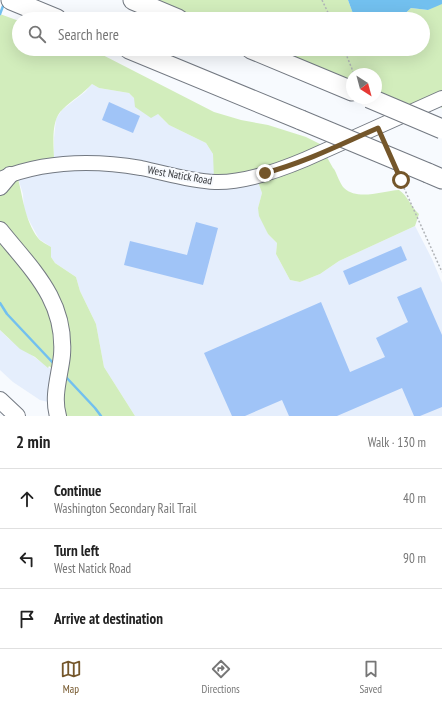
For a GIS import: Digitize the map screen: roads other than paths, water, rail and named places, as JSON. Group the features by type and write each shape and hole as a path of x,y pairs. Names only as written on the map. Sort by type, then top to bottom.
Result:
{"highway":[{"path":"11,0 40,12"},
{"path":"133,0 161,12"},
{"path":"146,56 435,176"},
{"path":"268,56 346,88"},
{"path":"382,104 442,129"}],"main road":[{"path":"0,230 50,294 59,319 62,337 62,355 56,388 58,416"},
{"path":"0,400 17,416"}],"street":[{"name":"West Natick Road","path":"3,180 47,166 100,164 141,168 169,175 215,182 236,181 285,168 306,160 442,98"}],"water":[{"path":"348,0 442,0 442,4 428,10 411,8 407,12 352,12"}],"waterway":[{"path":"0,14 3,6"},
{"path":"0,303 7,314 55,365"},
{"path":"65,376 101,416"}]}
